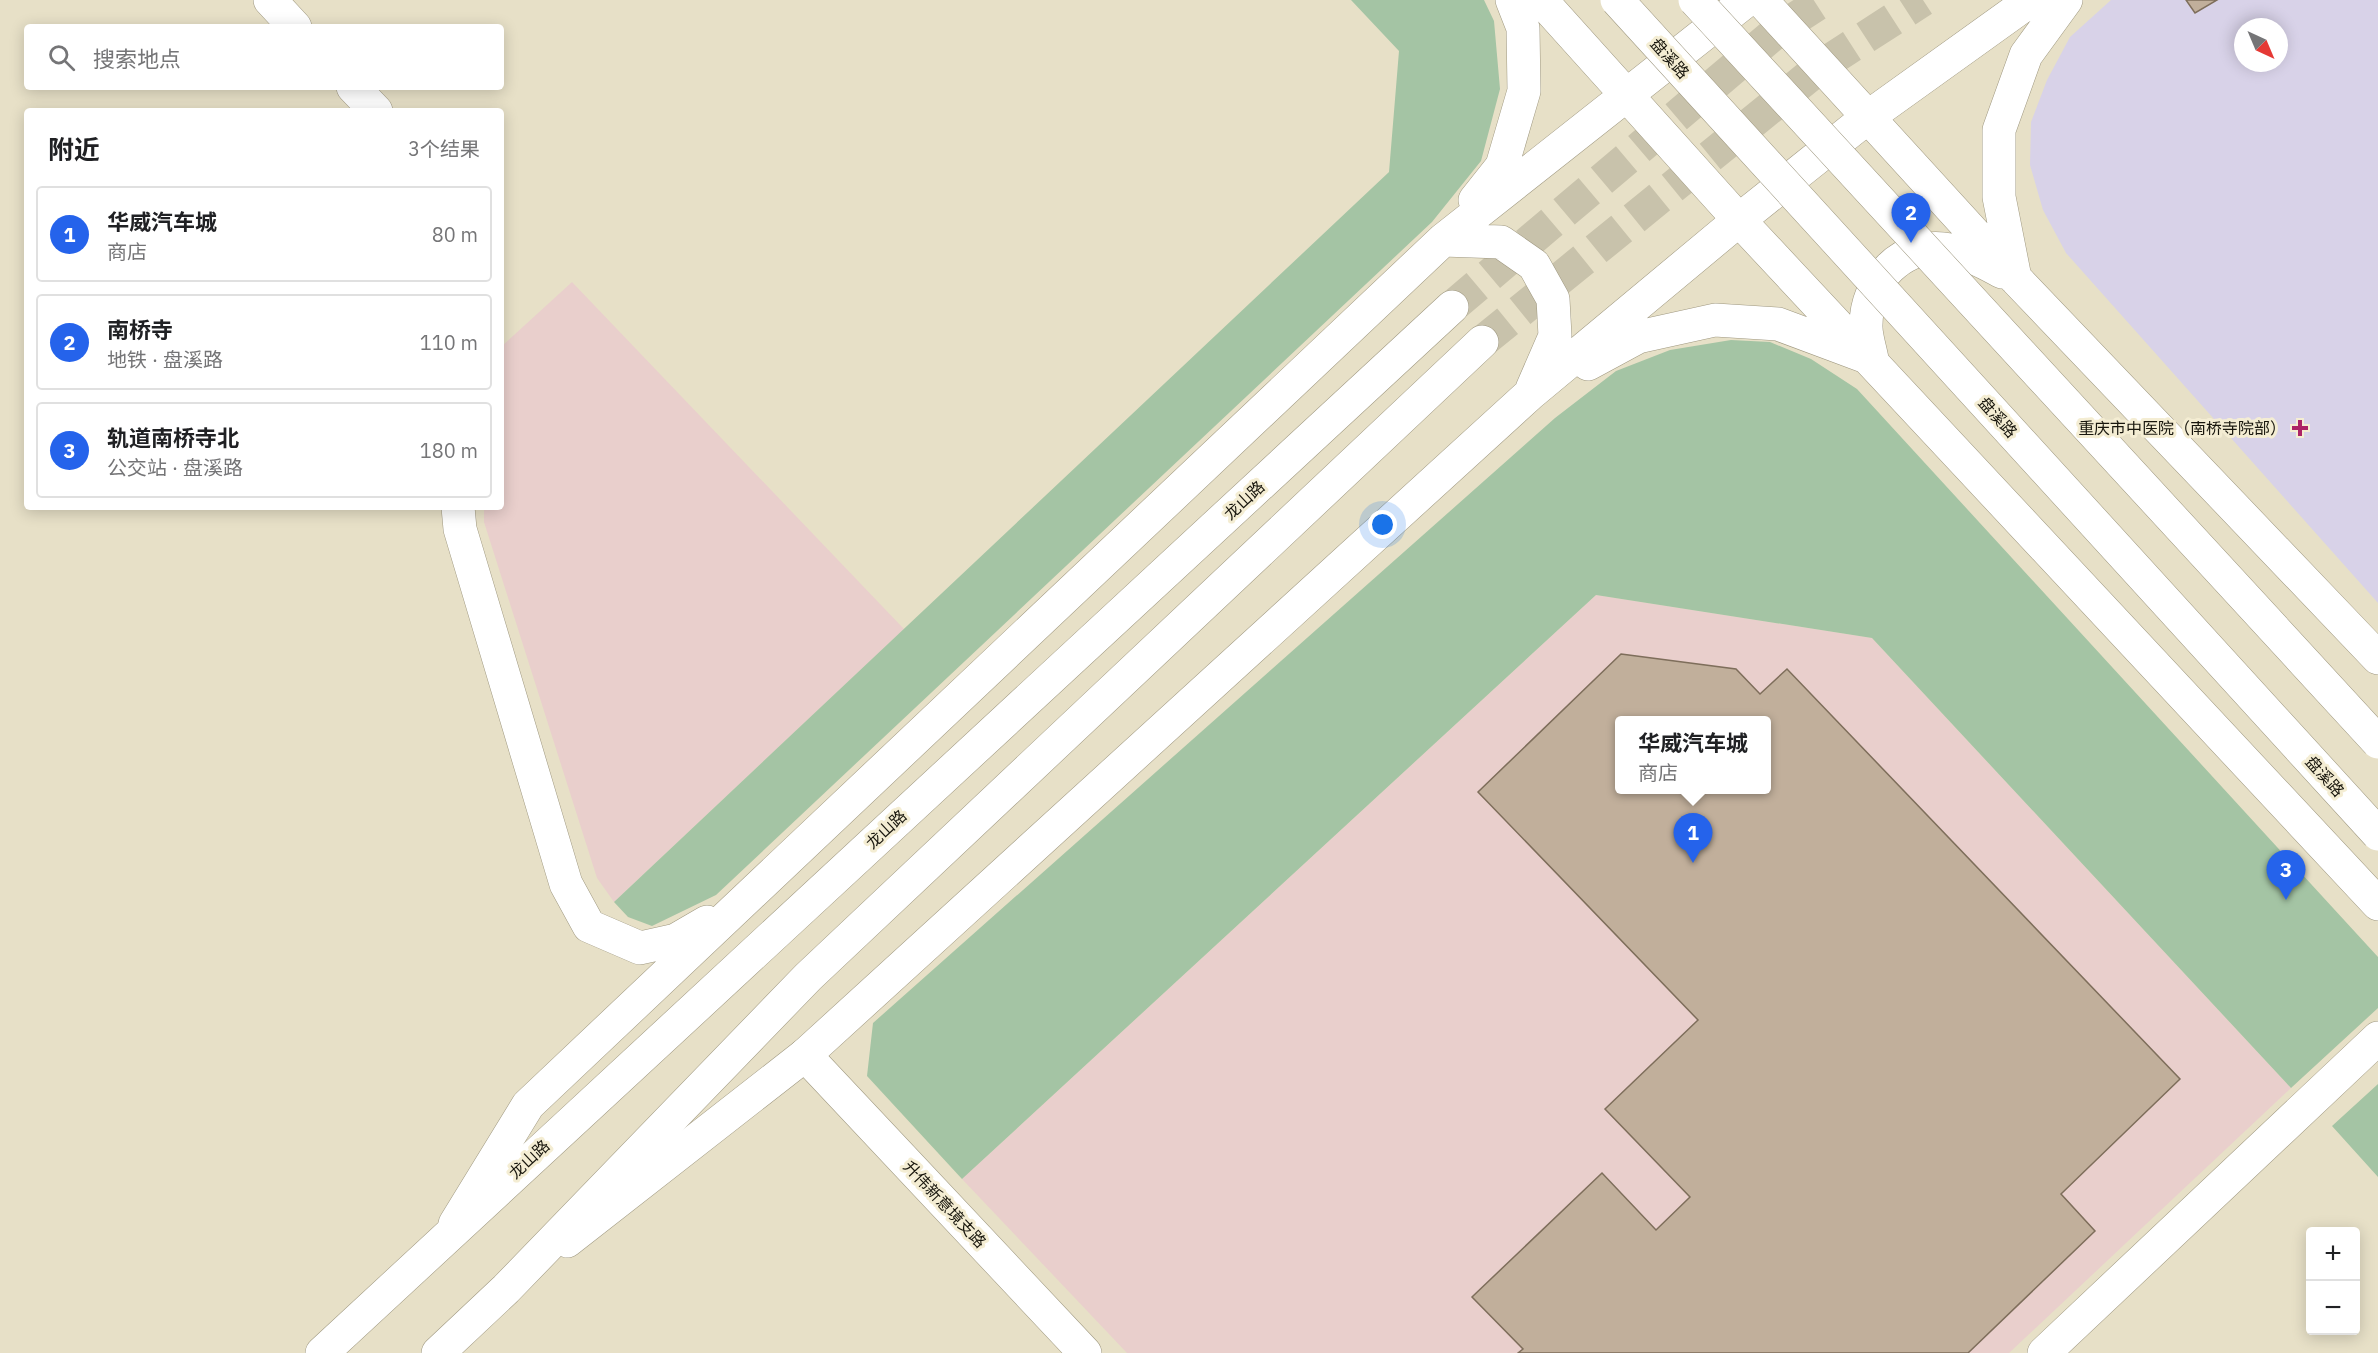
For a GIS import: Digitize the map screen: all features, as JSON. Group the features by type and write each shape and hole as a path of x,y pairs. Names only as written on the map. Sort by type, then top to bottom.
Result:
{"street":[{"path":"270,0 292,24"},
{"path":"1443,240 1502,166 1524,91 1522,28 1512,0"},
{"path":"1541,0 1739,220 1872,359 2378,904"},
{"name":"盘溪路","path":"1617,0 2378,834"},
{"path":"1695,0 2378,742"},
{"path":"451,1231 528,1105 1443,240 1748,0"},
{"path":"1761,0 2015,278 2378,658"},
{"path":"506,1289 805,1055 1530,394 1739,220 1868,117 2031,0"},
{"path":"2015,278 1999,198 1999,130 2026,56 2066,0"},
{"path":"356,90 372,108"},
{"path":"1443,240 1501,242 1534,265 1553,299 1555,336 1530,394"},
{"path":"1872,359 1866,326 1869,302 1880,276 1900,258 1919,251 1947,250 1971,256 2015,278"},
{"name":"龙山路","path":"322,1353 451,1231 1452,307"},
{"path":"1530,394 1638,337 1715,320 1778,324 1872,359"},
{"path":"438,1353 506,1289 808,976 1482,342"},
{"path":"458,510 460,529 566,884 589,926 640,948 676,940 740,904"},
{"path":"2044,1353 2378,1038"},
{"name":"升伟新意境支路","path":"805,1055 1085,1353"}],"shaded area":[{"name":"重庆市中医院（南桥寺院部）","path":"2111,0 2378,0 2378,603 2066,253 2043,210 2030,165 2031,122 2047,80 2070,37"},
{"path":"572,282 904,629 614,902 597,878 484,522 484,510 504,510 504,344"},
{"path":"1596,595 1872,638 2291,1088 2009,1353 1127,1353 962,1179"}],"green space":[{"path":"1351,0 1484,0 1494,21 1500,89 1481,161 1432,222 716,895 652,926 628,917 614,902 1389,172 1399,51"},
{"path":"1731,340 1770,342 1811,359 1857,389 2378,957 2378,1008 2291,1088 1872,638 1596,595 962,1179 867,1076 873,1023 1555,418 1616,371 1670,350"},
{"path":"2378,1084 2378,1177 2332,1126"}],"building":[{"path":"2186,0 2217,0 2195,13"},
{"path":"1621,654 1736,669 1760,694 1787,669 2180,1079 2061,1194 2095,1231 1968,1353 1518,1353 1523,1349 1472,1297 1602,1173 1656,1230 1690,1197 1605,1109 1698,1020 1478,792"}],"tunnel":[{"path":"1452,307 1782,27 1824,0"},
{"path":"1482,342 1824,64 1923,0"}],"place":[{"name":"南桥寺","path":"1911,243"},
{"name":"重庆市中医院（南桥寺院部）","path":"2300,428"},
{"name":"华威汽车城","path":"1693,863"},
{"name":"轨道南桥寺北","path":"2286,900"}]}
